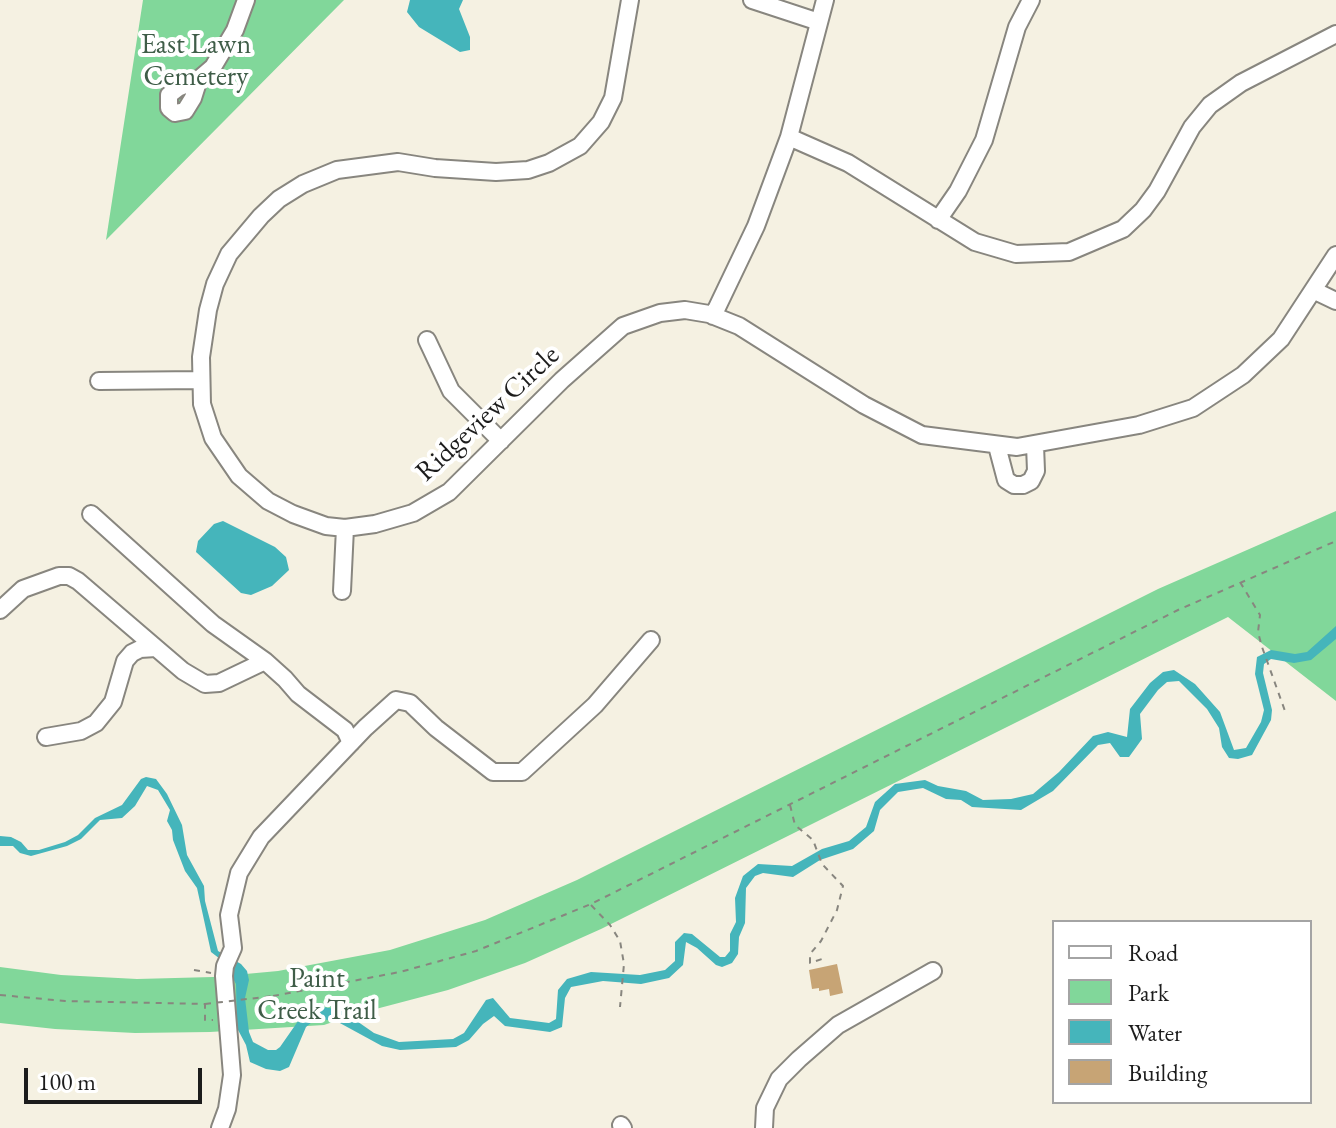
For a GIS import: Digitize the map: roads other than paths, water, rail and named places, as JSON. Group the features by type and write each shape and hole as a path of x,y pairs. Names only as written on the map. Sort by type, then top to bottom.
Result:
{"street":[{"path":"199,79 213,67 235,30 246,0"},
{"name":"Ridgeview Circle","path":"630,0 613,98 601,122 580,146 549,163 528,170 496,172 398,162 337,170 303,184 279,199 229,254 215,284 206,325 202,404 213,438 239,476 268,501 326,526 345,528 375,524 413,513 449,492 562,380 623,326 673,311 685,310 713,316 739,326 864,405 922,435 997,446 1035,445 1139,425 1193,408 1243,375 1281,339 1336,255"},
{"path":"752,0 819,22"},
{"path":"713,316 756,226 789,137 825,0"},
{"path":"938,220 958,191 984,140 1017,27 1031,0"},
{"path":"789,137 848,163 975,242 1016,254 1069,252 1123,229 1143,210 1192,127 1210,105 1241,83 1336,34"},
{"path":"1313,290 1336,301"},
{"path":"427,340 451,391 501,441"},
{"path":"99,381 201,380"},
{"path":"997,446 1006,480 1014,485 1023,485 1031,481 1036,471 1035,445"},
{"path":"91,514 213,624 265,661 298,694 345,730 351,743"},
{"path":"342,591 345,528"},
{"path":"0,610 23,589 59,576 69,576 183,671 205,684 219,683 265,661"},
{"path":"220,1128 227,1109 232,1075 226,1020 225,966 233,948 229,915 239,873 261,837 396,700 410,703 436,728 493,772 522,772 595,705 651,640"},
{"path":"46,737 81,731 96,723 113,702 125,661 140,649 156,648"},
{"path":"764,1128 765,1108 779,1079 799,1059 838,1025 933,971"}],"water":[{"path":"410,0 463,0 459,9 470,37 470,50 460,52 419,27 407,12"},
{"path":"223,521 275,547 286,557 289,570 272,586 251,595 241,593 196,552 198,541 214,524"},
{"path":"1336,626 1336,639 1311,660 1294,663 1271,659 1264,664 1271,720 1252,755 1229,758 1222,747 1219,728 1207,709 1179,681 1167,682 1140,714 1142,739 1129,757 1120,757 1110,743 1098,745 1053,791 1021,810 972,807 961,800 946,799 923,788 898,792 880,810 874,831 853,849 820,860 793,877 763,873 755,876 746,888 745,923 739,937 738,954 732,963 722,967 716,965 686,942 683,965 669,978 641,984 603,981 571,987 565,998 562,1027 550,1032 505,1026 494,1016 469,1040 456,1047 400,1050 382,1046 338,1022 323,1019 306,1027 289,1067 280,1071 266,1069 250,1062 237,1028 236,984 224,962 211,952 197,888 185,871 167,821 170,810 158,790 147,786 135,806 122,818 100,820 81,839 67,846 31,856 20,853 13,846 0,846 0,836 21,842 28,850 65,842 78,835 95,818 122,805 141,779 156,779 182,825 187,855 204,886 218,951 247,971 249,980 245,998 253,1042 268,1050 276,1050 303,1014 323,1007 341,1010 374,1033 399,1042 453,1039 464,1033 486,1000 493,998 510,1018 549,1023 556,1019 558,990 567,979 591,972 640,975 665,970 675,961 675,942 684,933 692,934 720,957 725,957 730,951 730,934 736,922 735,898 743,876 758,864 792,866 822,849 849,841 866,827 875,802 895,784 925,780 938,786 966,791 983,800 1033,794 1093,736 1108,732 1127,737 1130,709 1163,672 1174,670 1195,684 1220,712 1234,750 1246,748 1261,722 1264,710 1255,674 1257,657 1271,650 1295,654 1307,652"}],"park label":[{"name":"East Lawn Cemetery","path":"196,61"},
{"name":"Paint Creek Trail","path":"317,995"}]}
